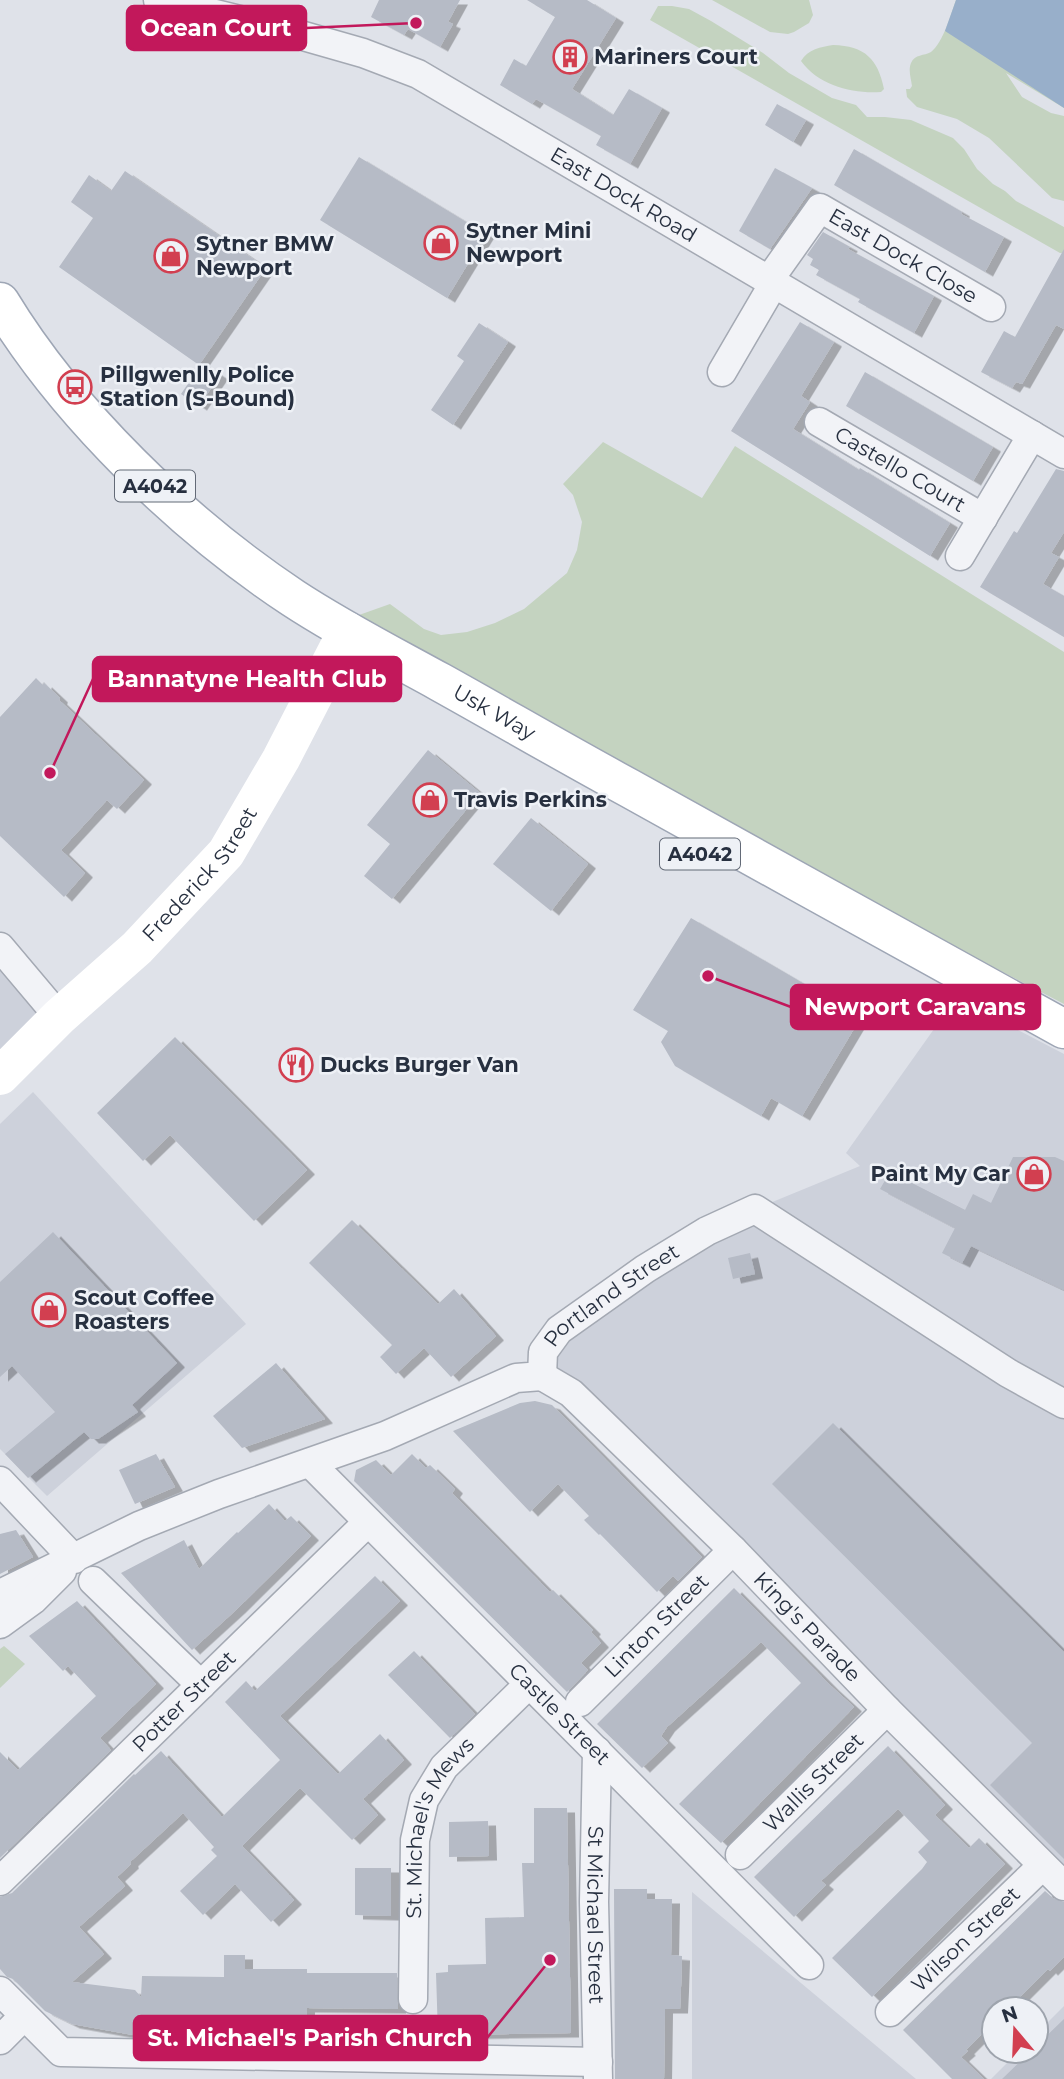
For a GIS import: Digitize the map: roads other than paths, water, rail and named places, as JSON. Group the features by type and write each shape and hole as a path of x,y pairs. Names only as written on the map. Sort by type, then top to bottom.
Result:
{"main road":[{"name":"Usk Way","path":"0,302 46,368 111,443 189,519 222,547 289,595 341,641 956,998 1064,1054"},
{"name":"Usk Way","path":"0,343 39,395 122,489 255,602 285,622 341,641 1064,1030"},
{"name":"Frederick Street","path":"0,1076 59,1017 137,948 226,853 281,759 341,641"}],"street":[{"name":"East Dock Road","path":"158,0 293,33 363,53 418,74 1064,453"},
{"name":"East Dock Close","path":"771,282 820,208 991,307"},
{"path":"722,372 771,282"},
{"name":"Castello Court","path":"819,422 983,517"},
{"path":"960,556 1032,435"},
{"path":"0,947 59,1017"},
{"name":"Portland Street","path":"0,1594 139,1525 385,1436 516,1378 542,1376 543,1352 559,1330 645,1269 707,1231 755,1209 1008,1373 1064,1404"},
{"name":"King's Parade","path":"542,1376 571,1393 733,1550 887,1710 1064,1886"},
{"name":"Castle Street","path":"310,1463 809,1965"},
{"path":"0,1481 74,1559"},
{"name":"Potter Street","path":"0,1881 368,1522"},
{"name":"Linton Street","path":"580,1702 733,1550"},
{"name":"Portland Street","path":"0,1623 33,1600 74,1559"},
{"path":"93,1581 201,1685"},
{"name":"St. Michael's Mews","path":"412,1999 415,1840 424,1800 444,1767 529,1684"},
{"name":"Wallis Street","path":"740,1855 887,1710"},
{"name":"St Michael Street","path":"597,1751 594,1902 598,2070"},
{"name":"Wilson Street","path":"890,2012 1042,1866"},
{"path":"0,1991 61,2052 598,2070"},
{"path":"0,2040 24,2016"}],"water":[{"path":"956,0 1064,0 1064,108 945,31"}],"place":[{"name":"Ocean Court","path":"416,23"},
{"name":"Mariners Court","path":"570,57"},
{"name":"Sytner Mini Newport","path":"441,243"},
{"name":"Sytner BMW Newport","path":"171,256"},
{"name":"Pillgwenlly Police Station (S-Bound)","path":"75,387"},
{"name":"Bannatyne Health Club","path":"50,773"},
{"name":"Travis Perkins","path":"430,800"},
{"name":"Newport Caravans","path":"708,976"},
{"name":"Ducks Burger Van","path":"296,1065"},
{"name":"Paint My Car","path":"1034,1174"},
{"name":"Scout Coffee Roasters","path":"49,1310"},
{"name":"St. Michael's Parish Church","path":"550,1960"}]}
